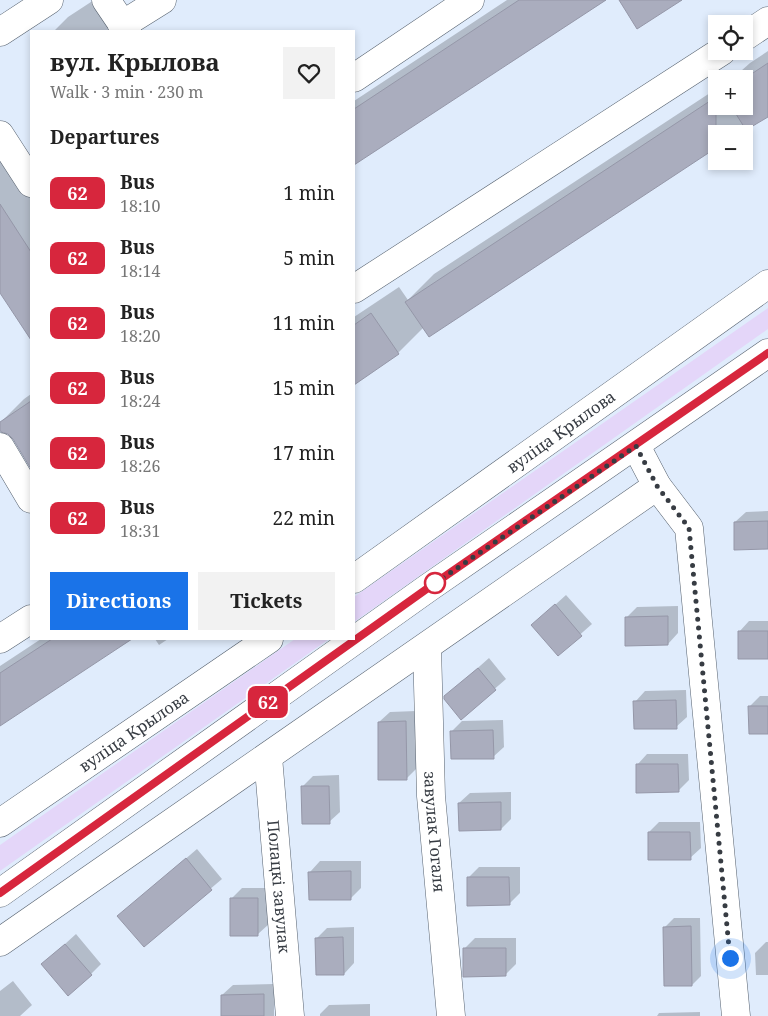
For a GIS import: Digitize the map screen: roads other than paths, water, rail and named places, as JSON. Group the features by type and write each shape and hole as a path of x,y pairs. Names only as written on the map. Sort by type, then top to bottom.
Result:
{"street":[{"path":"0,32 49,0"},
{"path":"106,0 125,28 162,0"},
{"path":"355,77 470,0"},
{"path":"753,31 768,22"},
{"path":"355,288 708,60"},
{"path":"0,135 30,181"},
{"name":"вуліца Крылова","path":"355,578 768,284"},
{"path":"0,893 420,594 768,353"},
{"path":"636,446 657,486 689,528 736,1016"},
{"path":"0,447 30,497"},
{"path":"0,942 657,486"},
{"path":"0,639 30,619"},
{"name":"вуліца Крылова","path":"0,823 268,640"},
{"name":"завулак Гогаля","path":"427,647 431,796 451,1016"},
{"name":"Полацкі завулак","path":"268,757 290,1016"}]}
